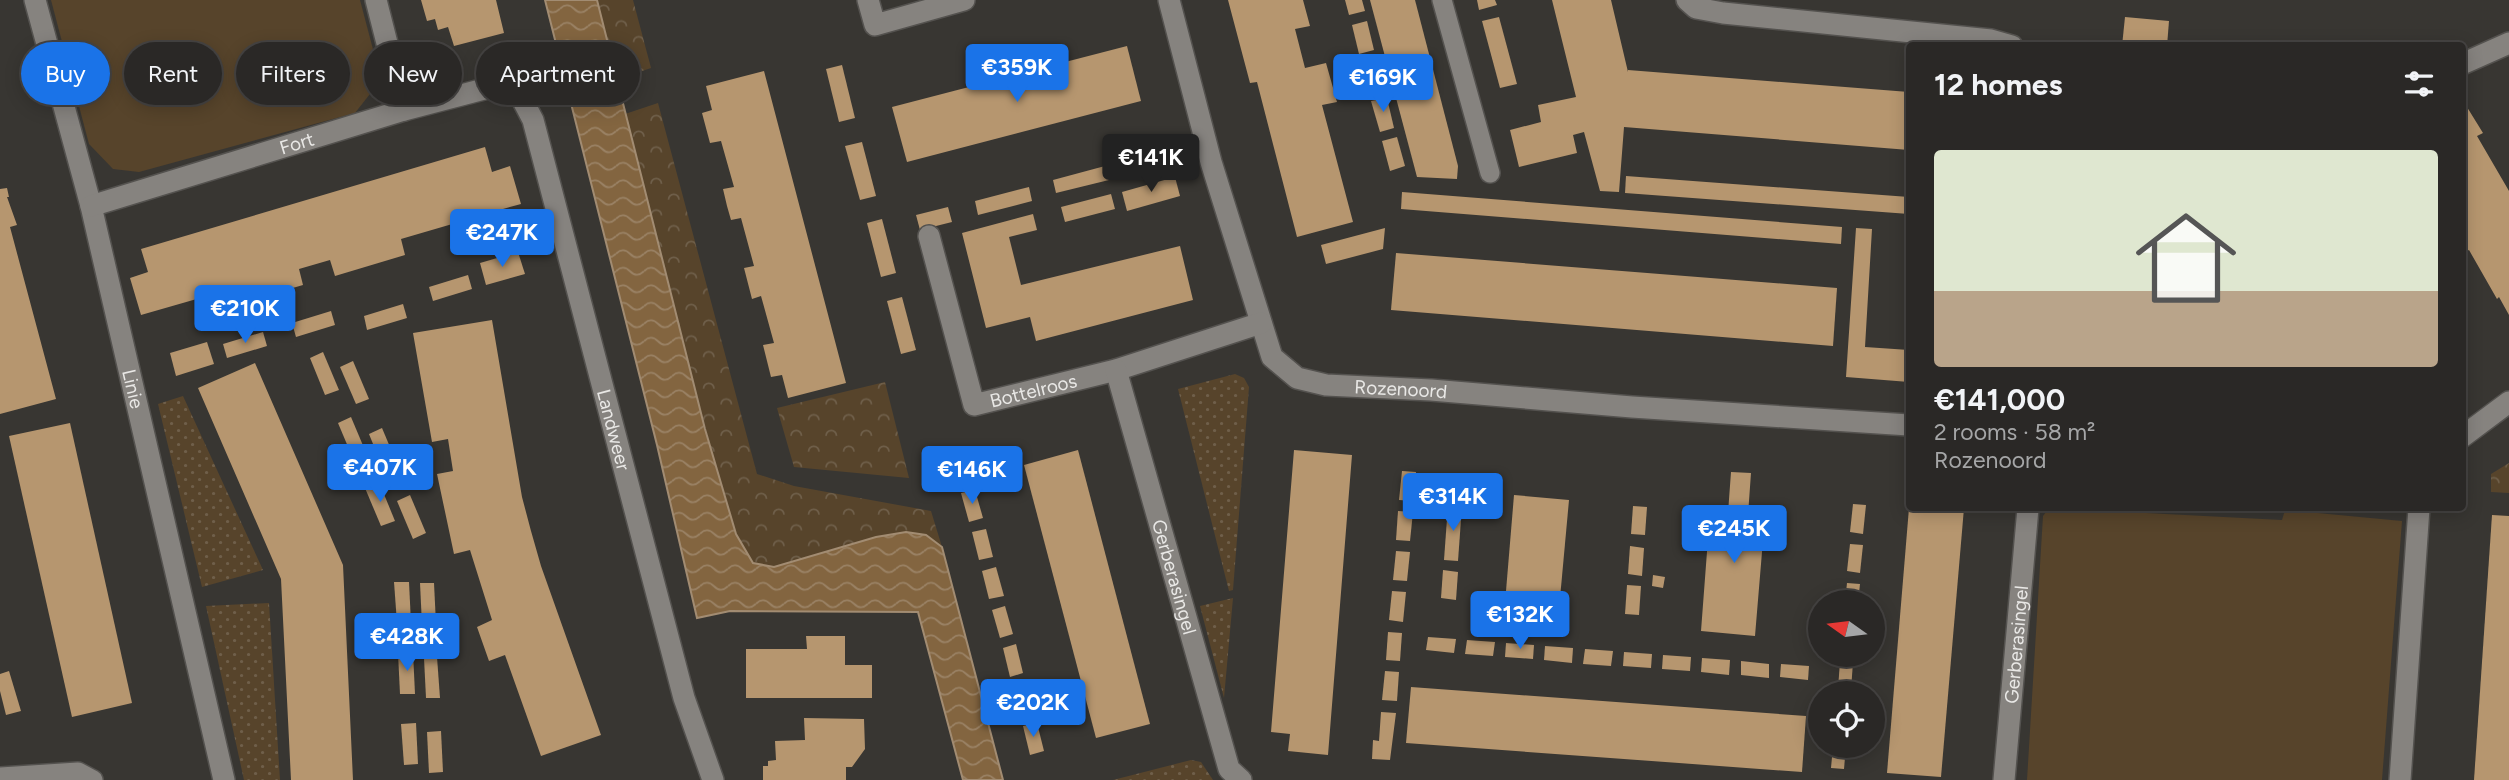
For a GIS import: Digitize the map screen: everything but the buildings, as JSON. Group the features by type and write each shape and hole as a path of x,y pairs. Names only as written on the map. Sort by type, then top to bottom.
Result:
{"street":[{"name":"Linie","path":"35,0 91,206 224,780"},
{"path":"376,0 404,110"},
{"path":"868,0 875,25 964,0"},
{"name":"Rozenoord","path":"1170,0 1211,162 1272,356 1297,378 1326,385 1431,390 1632,407 1906,425"},
{"path":"1687,0 1696,8 1723,13 1998,42"},
{"path":"2466,62 2509,43"},
{"name":"Fort","path":"91,206 404,110 476,91"},
{"name":"Landweer","path":"525,105 533,120 684,698 713,780"},
{"name":"Bottelroos","path":"929,236 974,405 1115,370 1261,323"},
{"name":"Gerberasingel","path":"1115,370 1229,769 1241,780"},
{"path":"2466,433 2509,402"},
{"name":"Gerberasingel","path":"2004,780 2028,511"},
{"path":"2400,780 2419,511"}],"lane":[{"path":"1442,0 1490,173"},
{"path":"0,777 78,772 93,780"}],"green space":[{"path":"51,0 360,0 371,42 364,42 364,102 355,113 139,172 113,169 89,144 79,105 110,105 110,42 62,42"},
{"path":"594,0 633,0 651,68 640,72 640,42 604,42"},
{"path":"658,103 757,474 794,486 931,511 942,547 926,535 906,532 876,537 774,567 753,563 736,535 622,115"},
{"path":"1235,374 1244,378 1249,387 1233,590 1229,591 1178,389"},
{"path":"885,382 909,478 794,467 777,408"},
{"path":"183,396 263,570 202,587 158,404"},
{"path":"2509,463 2509,493 2491,492 2491,474"},
{"path":"2047,511 2107,511 2282,520 2285,511 2296,511 2402,521 2382,780 2027,780 2043,516"},
{"path":"1233,598 1224,698 1200,606"},
{"path":"269,603 280,780 244,780 206,606"},
{"path":"1191,760 1201,762 1213,780 1113,780"}],"water":[{"path":"545,0 597,0 608,42 556,42"},
{"path":"571,105 623,105 705,429 736,534 753,563 774,567 876,537 906,532 926,535 942,547 1003,780 963,780 918,612 730,611 697,618 657,445"}]}
